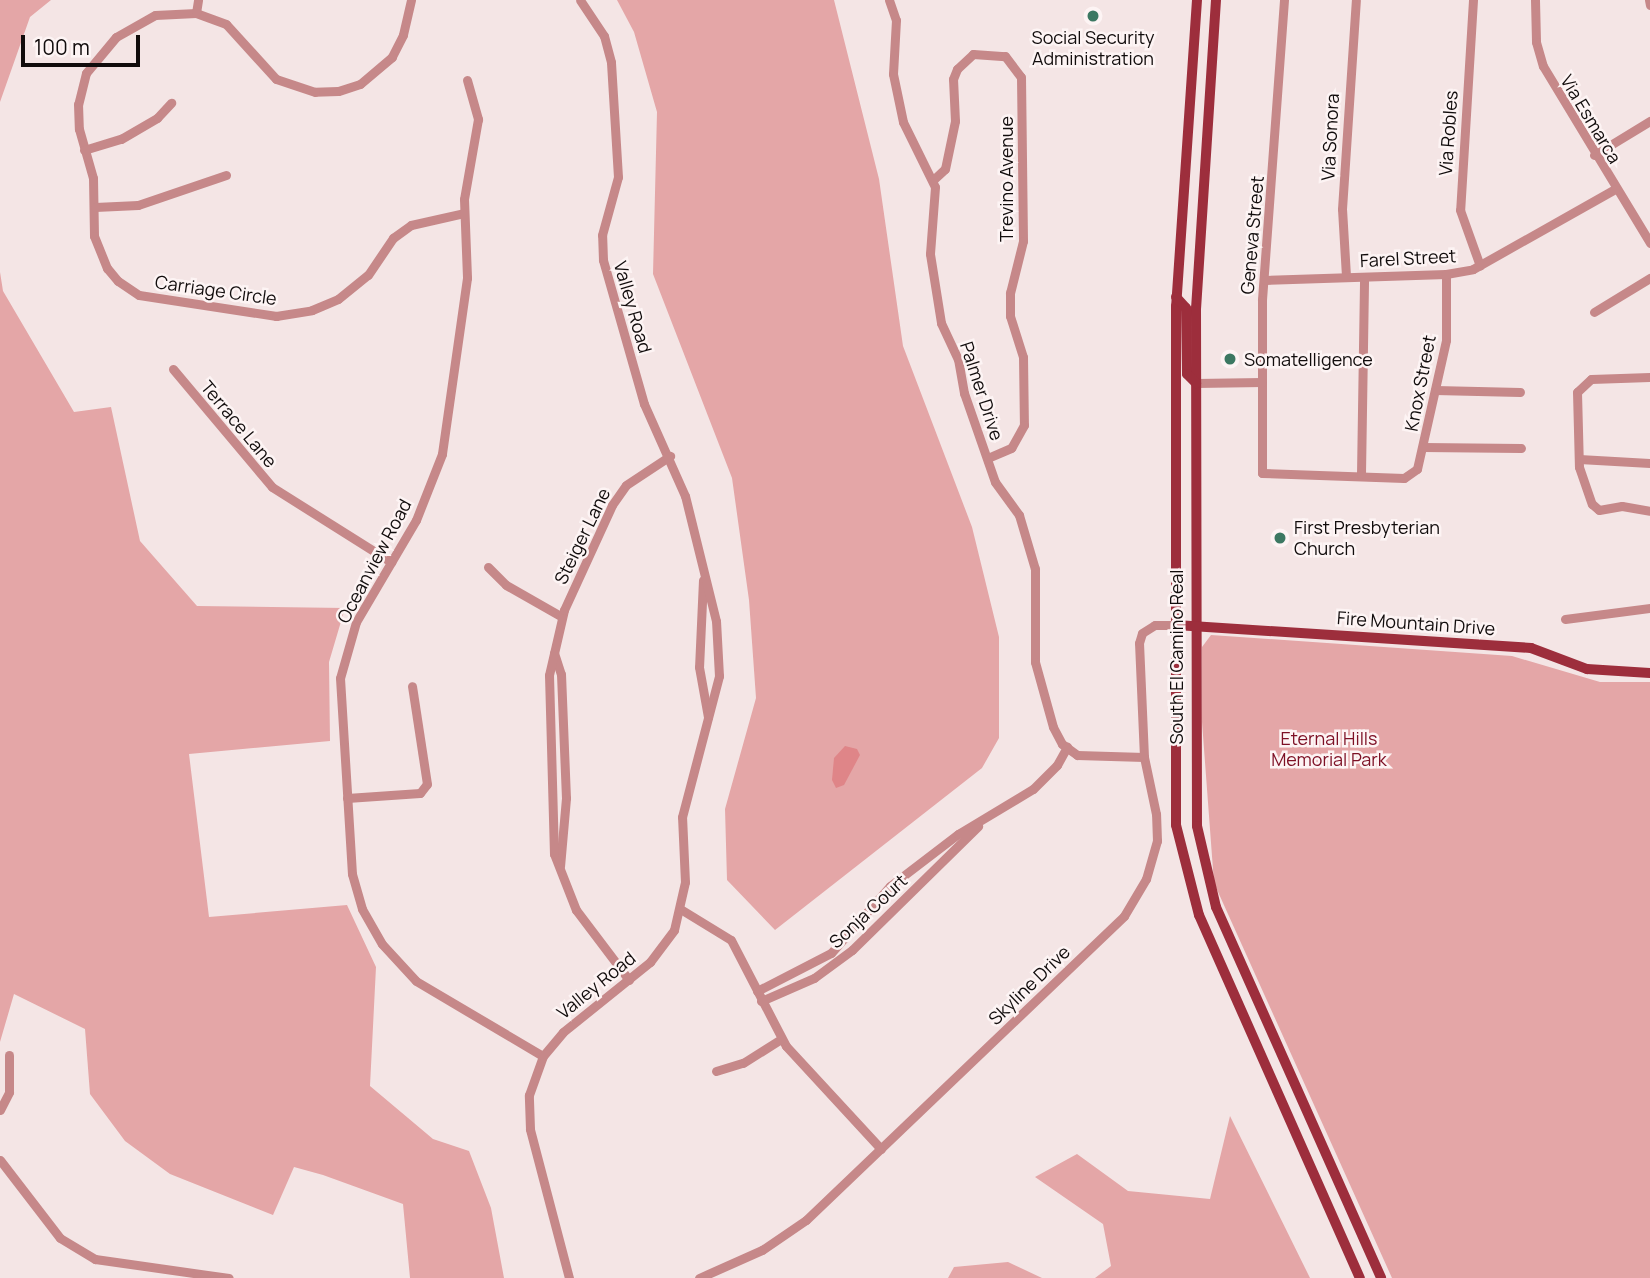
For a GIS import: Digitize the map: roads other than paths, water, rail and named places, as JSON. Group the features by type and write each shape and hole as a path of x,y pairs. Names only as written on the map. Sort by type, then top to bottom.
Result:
{"main road":[{"name":"South El Camino Real","path":"1196,0 1176,296 1175,804 1190,891 1360,1278"},
{"name":"South El Camino Real","path":"1216,0 1197,283 1193,794 1207,881 1381,1278"},
{"path":"1176,296 1186,308 1187,374 1196,383"},
{"name":"Fire Mountain Drive","path":"1176,625 1531,648 1587,669 1650,673"}],"street":[{"path":"195,13 198,0"},
{"name":"Carriage Circle","path":"411,0 403,35 392,57 360,84 338,92 315,92 276,79 226,24 195,13 155,15 116,37 96,56 78,104 84,150 93,178 94,236 101,257 118,282 139,295 276,316 312,310 338,299 368,275 393,238 411,225 464,213"},
{"name":"Valley Road","path":"569,1278 530,1129 529,1095 543,1056 563,1032 629,980 664,948 682,910 685,882 682,817 719,676 716,621 670,456 644,404 603,260 602,235 618,177 611,61 604,36 580,0"},
{"name":"Palmer Drive","path":"889,0 896,20 893,74 903,122 933,180 937,200 930,254 941,323 958,359 964,393 995,482 1019,515 1035,569 1037,673 1053,727 1067,747"},
{"name":"Geneva Street","path":"1284,0 1265,280 1262,473 1361,474"},
{"name":"Via Sonora","path":"1346,276 1343,183 1356,0"},
{"name":"Via Robles","path":"1473,0 1460,210 1480,266"},
{"name":"Via Esmarca","path":"1535,0 1536,42 1543,66 1594,155 1650,243"},
{"path":"1649,0 1650,5"},
{"name":"Trevino Avenue","path":"933,180 945,169 955,121 953,79 957,69 973,54 1005,56 1021,77 1023,241 1010,293 1010,316 1023,357 1024,425 1010,448 988,458"},
{"name":"Oceanview Road","path":"467,80 478,119 467,172 464,213 467,278 442,454 416,520 356,622 340,678 346,798 352,874 362,909 382,944 416,981 442,1000 543,1056"},
{"path":"84,150 121,139 157,118 171,103"},
{"path":"1594,155 1650,121"},
{"path":"95,207 138,205 226,175"},
{"name":"Farel Street","path":"1265,280 1446,274 1480,266 1615,189"},
{"name":"Knox Street","path":"1422,452 1446,340 1446,274"},
{"path":"1364,277 1361,474 1410,477 1422,452 1521,448"},
{"path":"1594,312 1650,278"},
{"name":"Terrace Lane","path":"173,369 272,487 391,562"},
{"path":"1650,377 1591,379 1579,385 1579,459 1592,505 1599,510 1622,506 1650,511"},
{"path":"1196,383 1262,382"},
{"path":"1435,390 1520,392"},
{"name":"Steiger Lane","path":"629,980 576,910 554,854 549,675 562,617 626,485 670,456"},
{"path":"1579,459 1650,463"},
{"path":"488,567 506,585 562,617"},
{"name":"Valley Road","path":"704,579 699,667 701,700 708,717"},
{"path":"1565,619 1650,608"},
{"name":"Skyline Drive","path":"699,1278 762,1250 806,1220 1124,916 1155,858 1156,814 1144,757 1139,643 1142,633 1155,625 1176,625"},
{"name":"Steiger Lane","path":"554,653 562,674 566,798 560,866"},
{"path":"346,798 420,793 427,785 412,686"},
{"path":"1067,747 1090,759 1144,757"},
{"name":"Sonja Court","path":"757,991 831,953 890,886 958,834 1032,789 1057,765 1067,747"},
{"name":"Sonja Court","path":"761,1001 814,978 852,950 981,822"},
{"path":"682,910 731,940 781,1038 881,1149"},
{"path":"716,1071 743,1063 781,1038"},
{"path":"0,1110 9,1092 9,1055"},
{"path":"0,1160 60,1238 95,1259 229,1278"}],"place":[{"name":"Social Security Administration","path":"1093,16"},
{"name":"Somatelligence","path":"1230,359"},
{"name":"First Presbyterian Church","path":"1280,538"}],"park label":[{"name":"Eternal Hills Memorial Park","path":"1329,749"}]}
